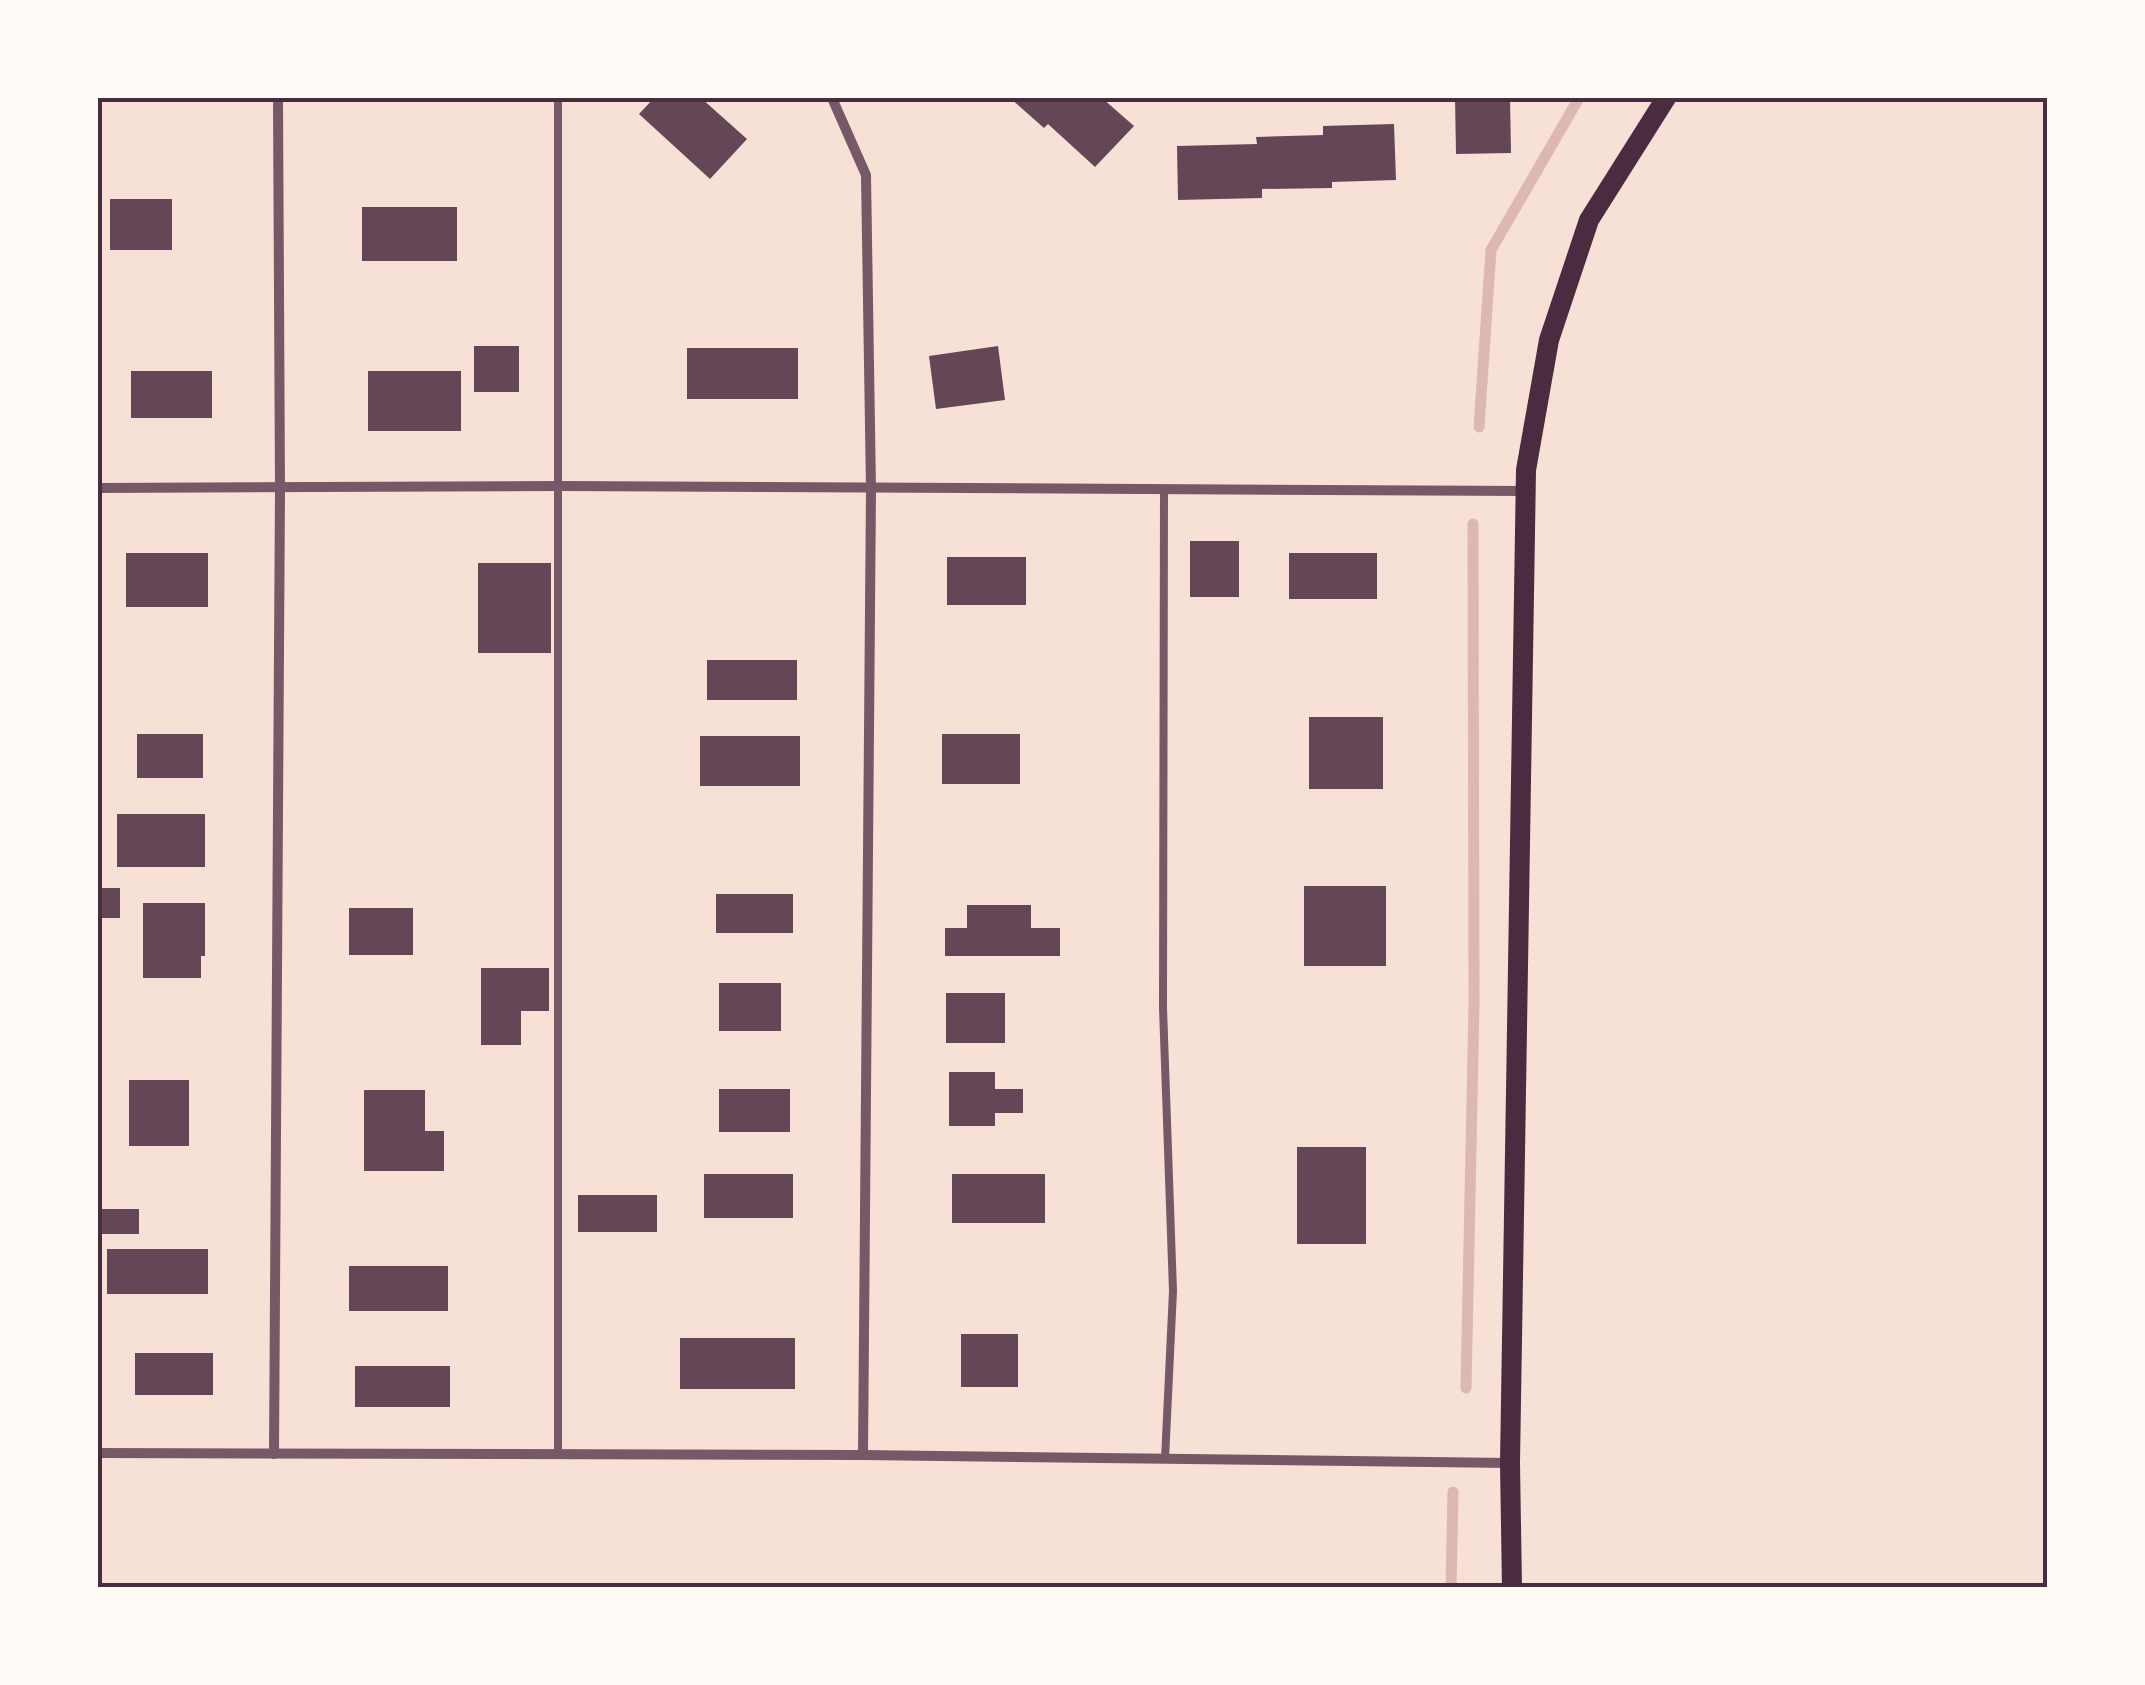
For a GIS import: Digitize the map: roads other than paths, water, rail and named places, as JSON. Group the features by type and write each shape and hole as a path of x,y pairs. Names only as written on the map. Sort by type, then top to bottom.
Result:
{"main road":[{"path":"1512,1588 1510,1463 1526,470 1548,340 1589,220 1666,98"}],"street":[{"path":"274,1454 280,489 278,98"},
{"path":"832,98 866,176 872,490 863,1455"},
{"path":"98,488 1526,491"},
{"path":"98,1453 863,1455 1510,1463"}],"lane":[{"path":"558,98 558,1454"},
{"path":"1164,491 1164,1008 1172,1290 1165,1459"}],"waterway":[{"path":"1479,427 1491,250 1579,98"},
{"path":"1466,1388 1474,1005 1473,524"},
{"path":"1451,1588 1453,1492"}]}
